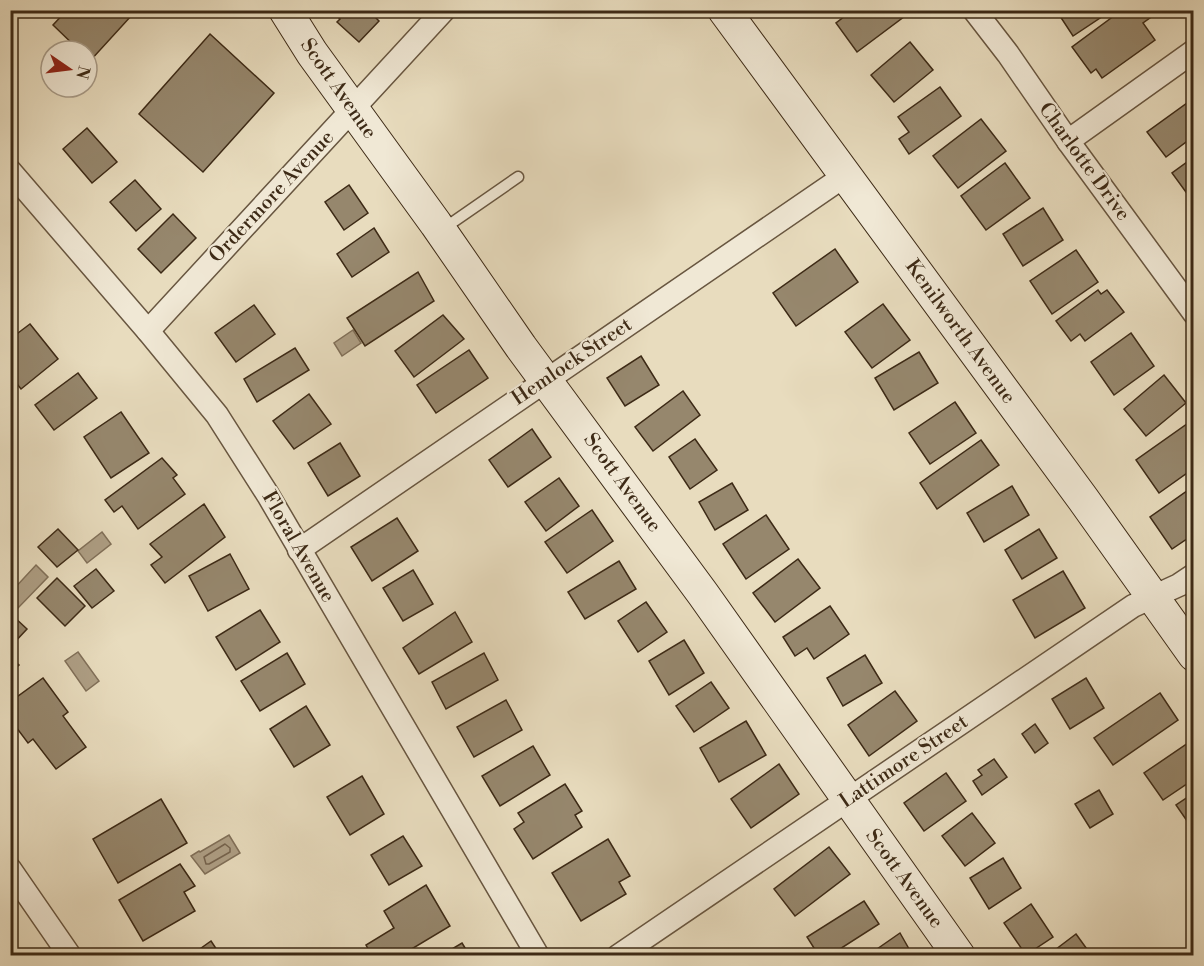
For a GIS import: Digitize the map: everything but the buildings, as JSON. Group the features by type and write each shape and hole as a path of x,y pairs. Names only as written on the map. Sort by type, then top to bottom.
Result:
{"main road":[{"name":"Scott Avenue","path":"285,10 352,110 711,605 959,956"},
{"name":"Kenilworth Avenue","path":"724,10 1194,654"}],"street":[{"name":"Ordermore Avenue","path":"148,331 444,10"},
{"name":"Charlotte Drive","path":"974,10 1194,313"},
{"path":"1068,141 1194,51"},
{"name":"Floral Avenue","path":"10,171 217,415 267,495 538,956"},
{"name":"Hemlock Street","path":"299,550 846,175"},
{"name":"Lattimore Street","path":"618,956 1133,606 1179,585 1194,575"},
{"path":"10,869 70,956"}],"lane":[{"path":"440,231 518,177"}],"water":[{"path":"353,330 361,343 342,356 334,343"},
{"path":"102,532 111,544 87,563 78,551"},
{"path":"36,565 48,577 18,608 11,601 11,592"},
{"path":"78,652 99,681 86,691 65,661"},
{"path":"229,835 240,853 205,874 191,856"}]}
